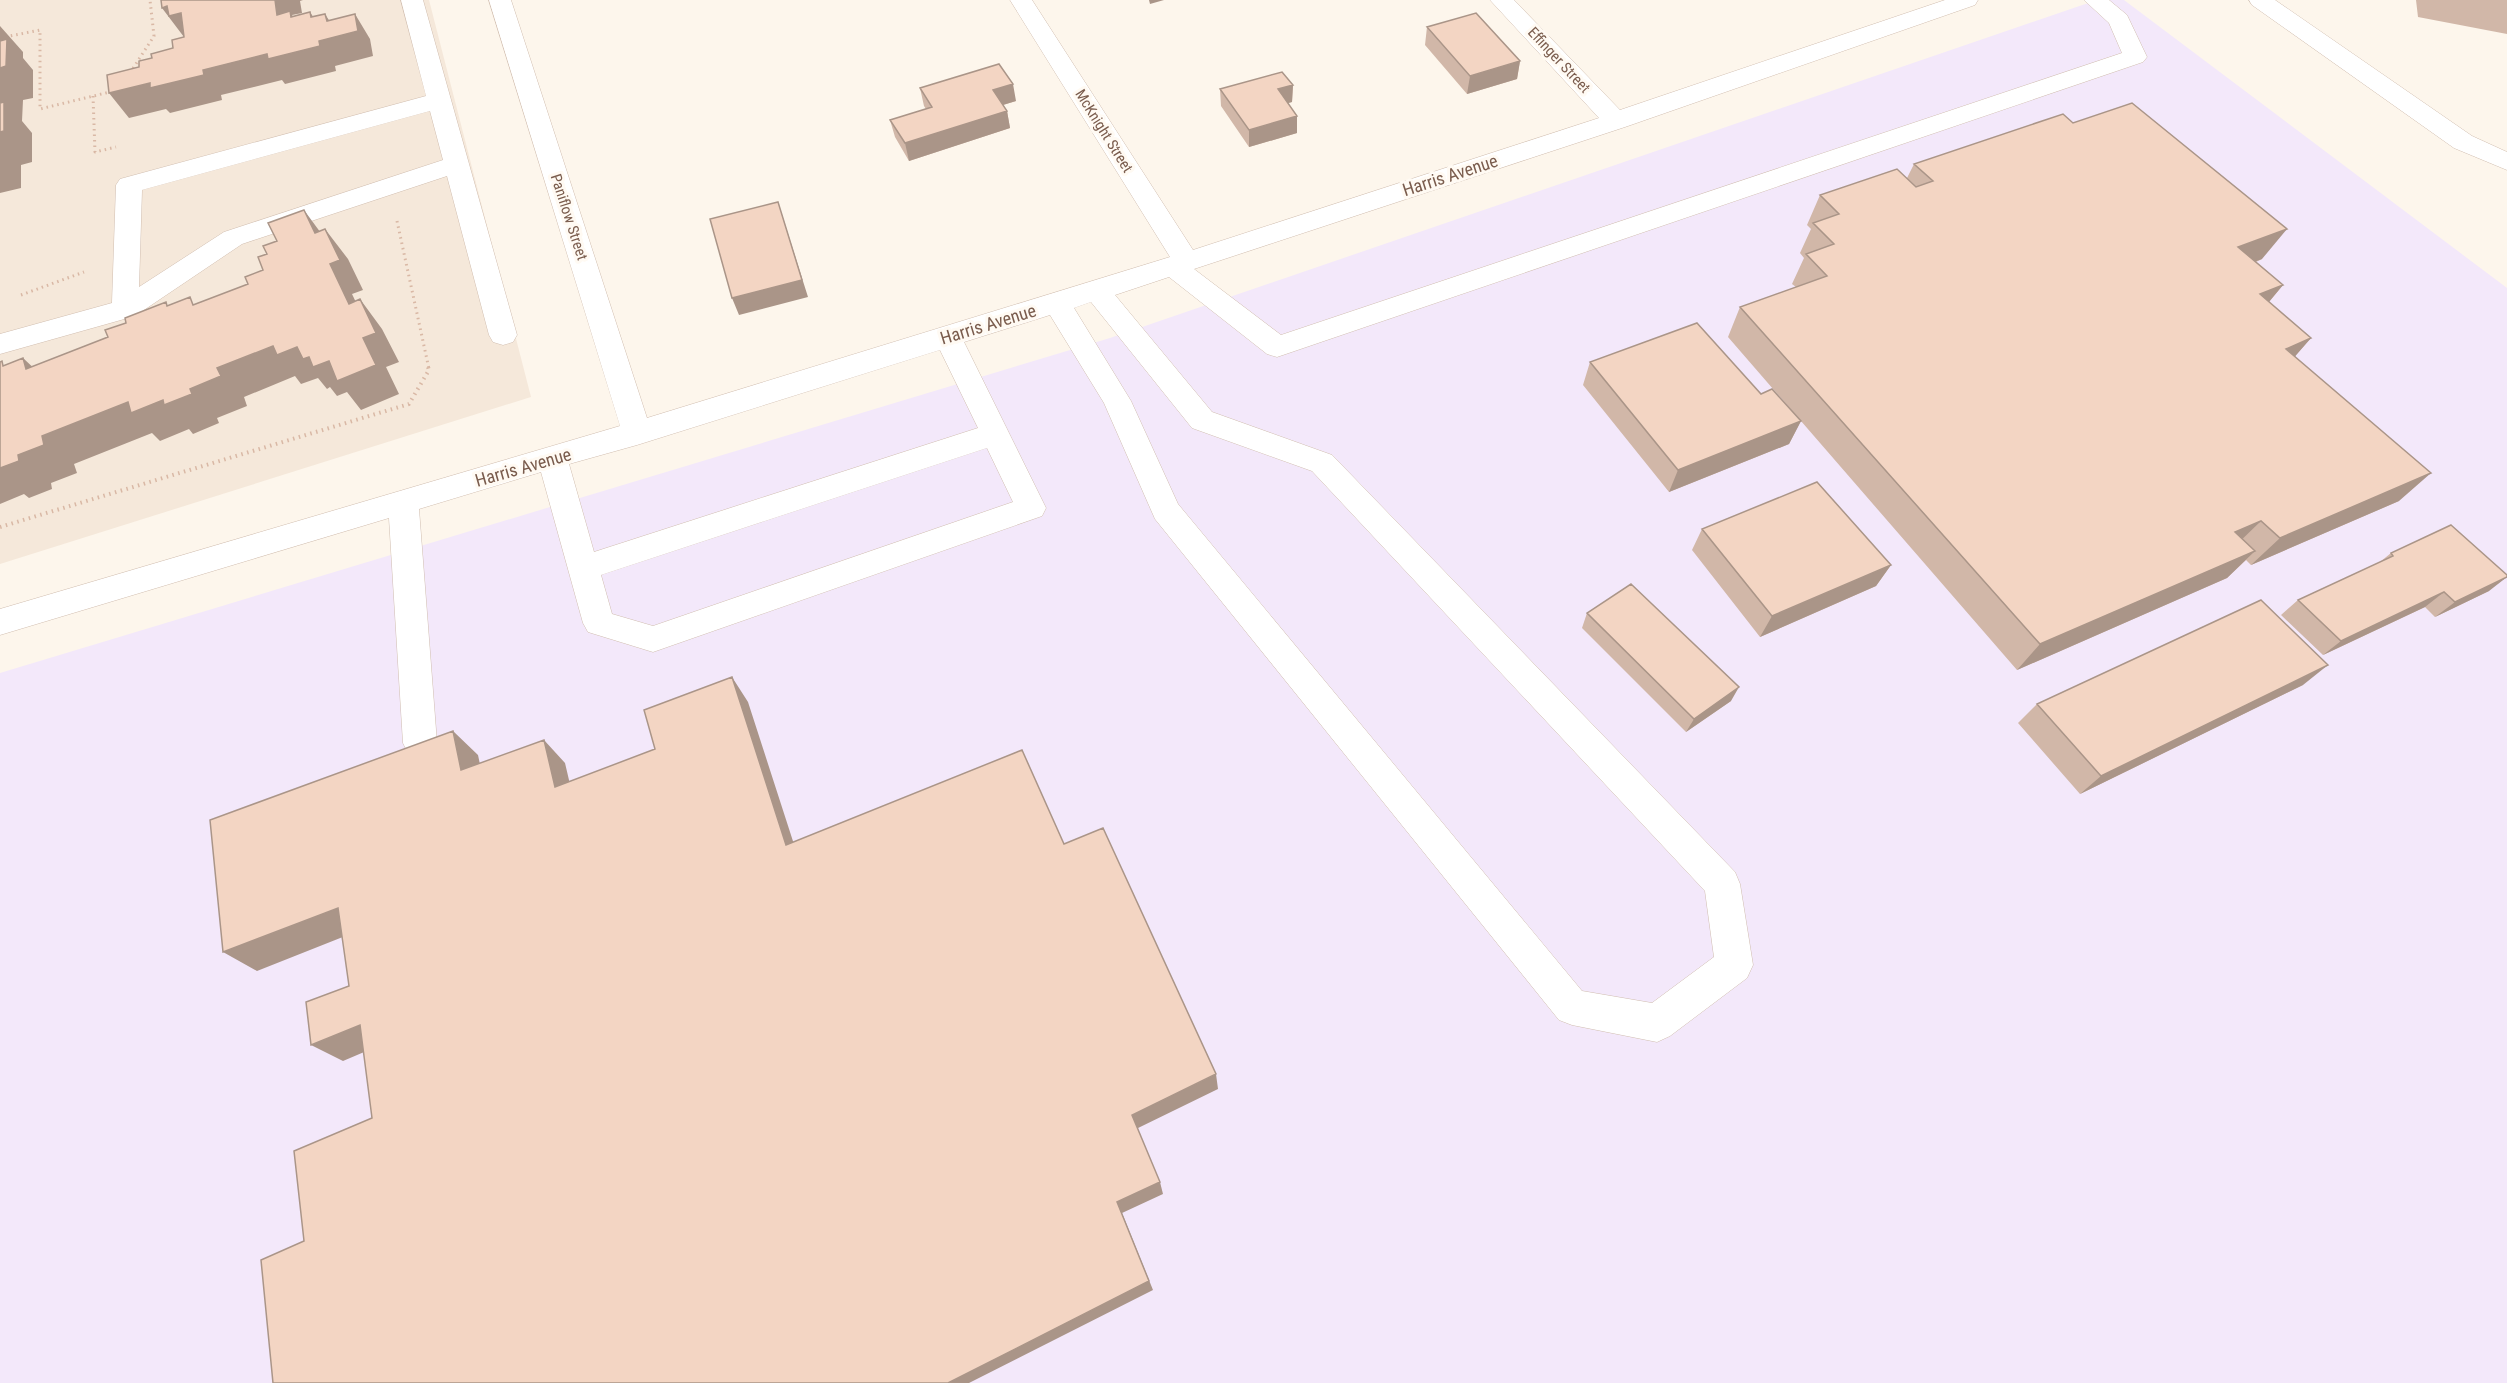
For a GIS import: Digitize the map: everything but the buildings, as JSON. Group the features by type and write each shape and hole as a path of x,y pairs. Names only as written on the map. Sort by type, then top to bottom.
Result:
{"street":[{"path":"412,0 503,335"},
{"name":"Paniflow Street","path":"500,0 637,434"},
{"name":"McKnight Street","path":"1021,0 1180,264 1277,347 2135,57 2119,20 2095,0"},
{"name":"Effinger Street","path":"1501,0 1616,121"},
{"name":"Harris Avenue","path":"0,622 637,434 1057,303 1616,121 1967,0"},
{"path":"2260,0 2463,142 2507,162"},
{"path":"125,309 129,185 440,100"},
{"path":"0,344 125,309 233,238 457,164"},
{"path":"1057,303 1117,401 1166,511 1572,1007 1657,1023 1734,965 1722,884 1714,875 1322,463 1202,420 1096,290"},
{"path":"552,458 599,623 653,639 1031,508 948,337"},
{"path":"583,568 995,434"},
{"path":"403,503 420,743"}],"path":[{"path":"125,81 154,36 150,0"},
{"path":"0,38 40,30 40,109 119,90"},
{"path":"93,96 95,152 118,146"},
{"path":"0,527 409,404 429,370 399,238 394,185"},
{"path":"16,297 127,259"}],"shaded area":[{"path":"0,0 429,0 531,397 0,564"},
{"path":"2097,0 2124,0 2507,288 2507,1383 0,1383 0,673 1110,338"}]}
